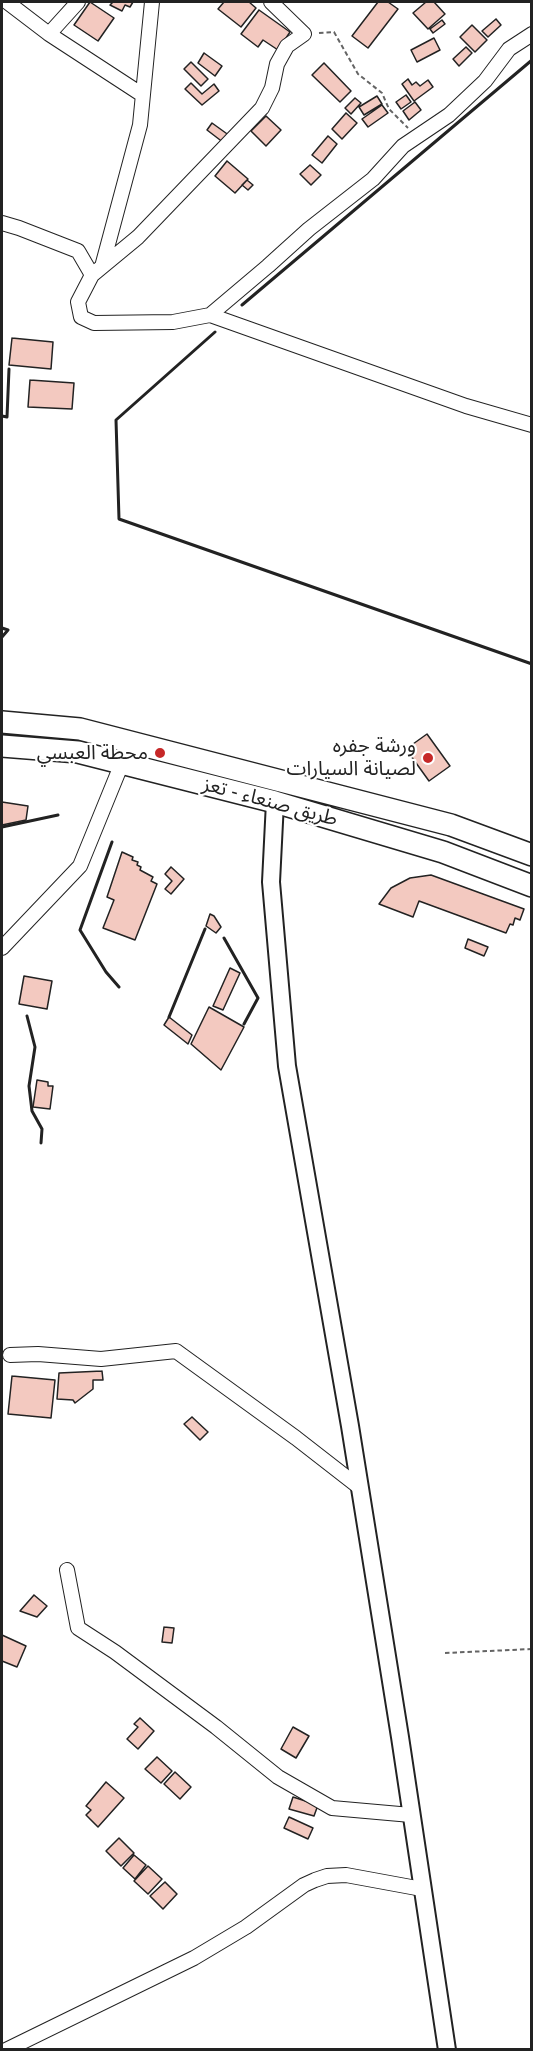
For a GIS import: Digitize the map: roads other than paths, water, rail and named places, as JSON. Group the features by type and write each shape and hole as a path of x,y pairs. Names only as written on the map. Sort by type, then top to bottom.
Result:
{"highway":[{"name":"طريق صنعاء - تعز","path":"2,722 80,729 451,825 531,855"},
{"name":"طريق صنعاء - تعز","path":"2,746 78,752 275,802 443,852 531,886"}],"street":[{"path":"7,2 49,34 141,94"},
{"path":"49,34 78,2"},
{"path":"103,263 140,125 141,94 152,2"},
{"path":"271,2 304,34 286,46 277,64 272,88 262,108 138,237 103,263 92,275 78,302 81,317 94,323 173,322 210,315 342,360 466,406 531,425"},
{"path":"210,315 309,228 373,179 403,146 449,115 485,81 509,49 531,34"},
{"path":"2,223 78,251 92,275"},
{"path":"2,948 80,866 122,763"},
{"path":"275,802 271,882 287,1066 359,1487 447,2049"},
{"path":"10,1354 101,1359 176,1351 359,1487"},
{"path":"67,1570 78,1628 170,1692 278,1777 332,1808 411,1815"},
{"path":"6,2049 194,1958 246,1927 304,1885 315,1880 327,1876 346,1875 422,1889"}],"place":[{"name":"محطة العبسي","path":"160,753"},
{"name":"ورشة جفره لصيانة السيارات","path":"428,758"}]}
